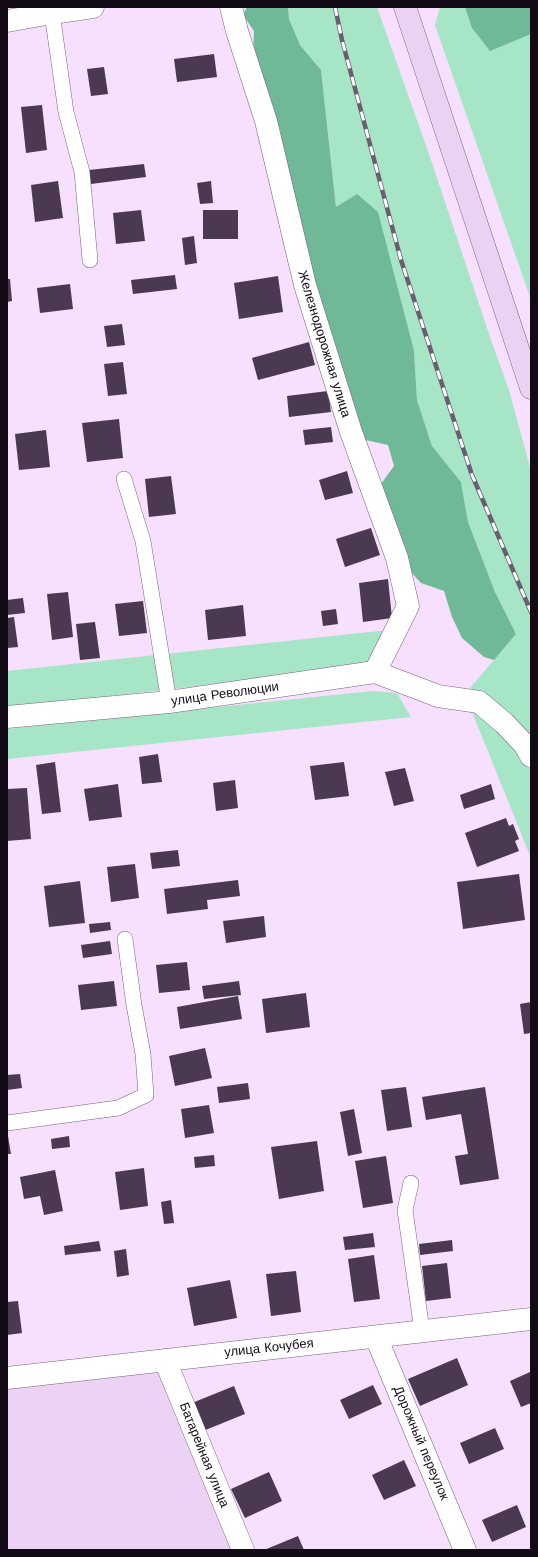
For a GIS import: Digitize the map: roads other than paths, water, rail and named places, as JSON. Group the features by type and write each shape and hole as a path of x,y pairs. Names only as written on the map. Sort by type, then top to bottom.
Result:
{"main road":[{"path":"405,7 525,349 531,388"}],"street":[{"path":"7,21 93,7"},
{"name":"Железнодорожная улица","path":"232,7 237,31 266,121 305,285 351,432 397,558 408,606 375,672"},
{"name":"улица Революции","path":"7,717 169,702 375,672 438,696 479,702 504,723 524,744 531,756"},
{"name":"улица Кочубея","path":"7,1378 531,1319"},
{"name":"Дорожный переулок","path":"376,1337 465,1550"},
{"name":"Батарейная улица","path":"165,1360 243,1550"}],"lane":[{"path":"52,13 66,112 82,172 90,260"},
{"path":"124,479 143,541 169,702"},
{"path":"7,1123 118,1108 146,1095 143,1054 134,1005 125,939"},
{"path":"412,1183 405,1210 422,1331"}],"railway":[{"path":"335,7 342,40 401,260 472,475 531,612"}]}
